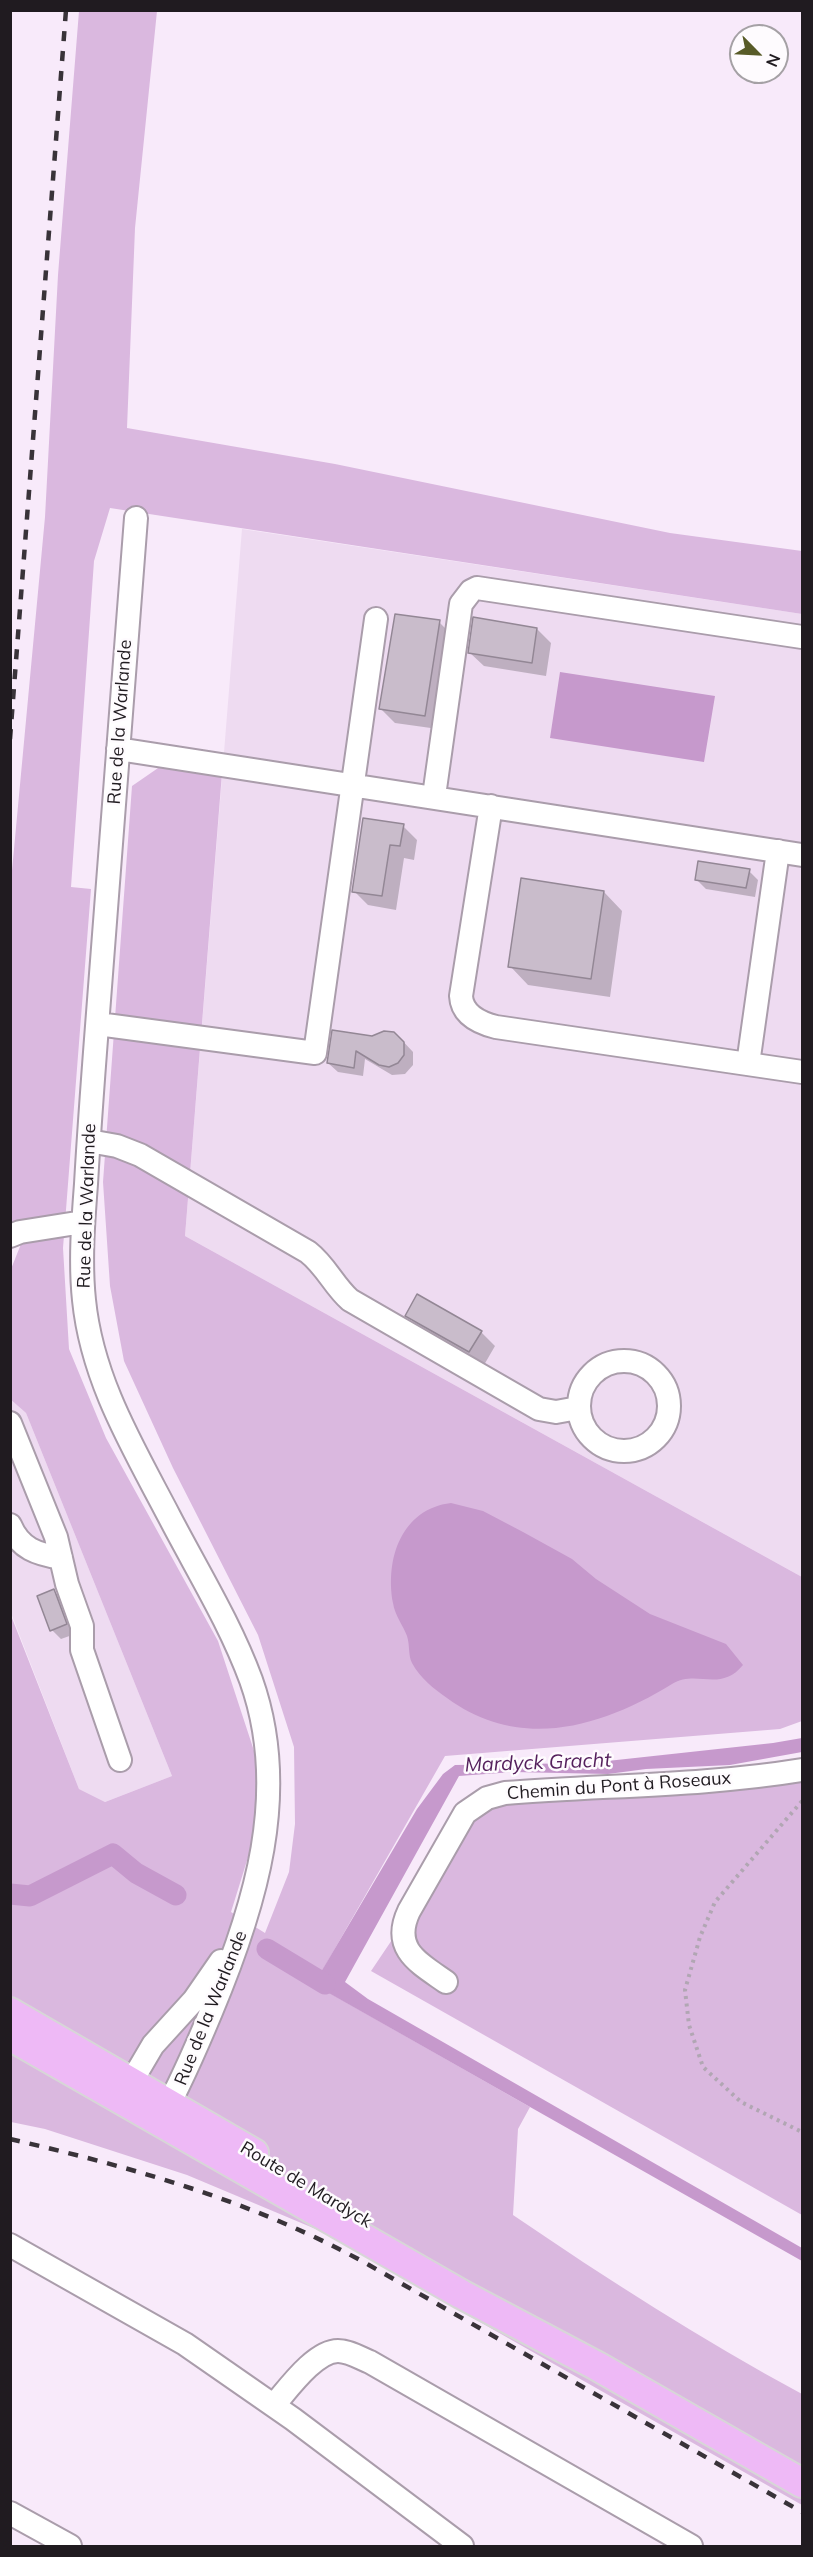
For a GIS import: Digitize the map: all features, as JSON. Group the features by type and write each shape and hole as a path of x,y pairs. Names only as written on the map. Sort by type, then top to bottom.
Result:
{"main road":[{"name":"Route de Mardyck","path":"10,2012 126,2091 164,2113 264,2159 597,2366 802,2483"},
{"name":"Route de Mardyck","path":"10,2036 126,2091"}],"street":[{"name":"Rue de la Warlande","path":"136,518 88,1141 83,1222 84,1299 91,1346 116,1412 228,1629 251,1681 266,1754 268,1817 264,1850 254,1892 231,1965 181,2082 164,2113"},
{"path":"434,796 461,604 471,591 477,588 802,637"},
{"path":"98,1024 315,1053 376,619"},
{"path":"118,749 434,796 802,855"},
{"path":"491,806 461,996 464,1009 469,1014 485,1024 496,1027 802,1072"},
{"path":"748,1064 778,851"},
{"path":"88,1141 117,1146 140,1155 308,1252 326,1269 350,1300 544,1411 556,1412 578,1408"},
{"path":"10,1236 20,1232 83,1222"},
{"path":"625,1360 646,1367 658,1376 666,1389 669,1404 665,1425 656,1438 644,1447 630,1451 615,1450 595,1441 585,1430 578,1408 580,1394 591,1374 610,1362 625,1360"},
{"path":"10,1423 17,1435 56,1537 82,1626 82,1650 120,1760"},
{"path":"10,1525 15,1536 35,1553 61,1558"},
{"name":"Chemin du Pont à Roseaux","path":"446,1982 410,1954 404,1942 403,1927 409,1911 460,1820 479,1802 505,1792 688,1783 754,1778 802,1770"},
{"name":"Rue de la Warlande","path":"126,2091 153,2044 183,2014 206,1986 229,1946 254,1892"},
{"path":"10,2245 168,2333 274,2405 462,2547"},
{"path":"274,2405 312,2363 332,2352 348,2353 370,2362 692,2547"},
{"path":"10,2513 70,2547"}],"path":[{"path":"802,1801 715,1902 700,1937 685,1990 689,2025 703,2067 741,2102 802,2132"}],"shaded area":[{"path":"79,11 157,11 135,228 127,428 335,464 670,533 802,551 802,614 110,508 94,561 71,887 91,889 63,1248 69,1349 106,1438 218,1641 257,1760 254,1838 231,1912 265,1933 289,1872 295,1824 294,1747 258,1635 173,1468 124,1361 110,1286 103,1182 132,786 161,766 222,773 185,1236 802,1577 802,1721 780,1729 445,1756 321,1973 287,1950 303,1961 298,1975 530,2107 518,2129 513,2215 655,2308 802,2394 802,2505 318,2230 187,2175 45,2129 11,2122 10,1613 79,1789 105,1802 172,1776 26,1413 10,1399 11,1269 21,1244 10,1240 11,881 45,517 58,275"},
{"path":"242,529 802,614 802,1577 185,1236"},
{"path":"560,672 715,696 704,762 550,738"},
{"path":"10,1399 26,1413 172,1776 105,1802 79,1789 11,1613"},
{"path":"451,1503 483,1511 572,1559 596,1579 650,1614 726,1644 743,1665 726,1678 681,1680 618,1712 589,1722 532,1729 503,1725 475,1715 437,1691 415,1668 411,1660 407,1636 395,1612 391,1586 395,1553 409,1525 434,1507"},
{"path":"802,1738 802,1752 730,1765 646,1769 608,1774 513,1772 459,1776 345,1982 368,1999 802,2248 802,2261 297,1975 303,1961 321,1972 417,1809 443,1774 455,1765 589,1763"},
{"path":"802,1775 802,2215 371,1971 472,1821 495,1803"}],"building":[{"path":"395,614 440,620 425,716 379,709"},
{"path":"473,617 537,628 532,663 468,653"},
{"path":"363,818 404,824 400,846 390,845 382,896 352,892"},
{"path":"698,861 750,869 746,888 695,880"},
{"path":"521,878 604,891 591,979 508,967"},
{"path":"332,1030 372,1036 384,1031 394,1032 404,1042 404,1055 398,1063 389,1067 379,1065 356,1051 354,1068 327,1063"},
{"path":"417,1294 482,1331 469,1352 405,1316"},
{"path":"54,1589 67,1624 50,1631 37,1596"}],"waterway":[{"name":"Mardyck Gracht","path":"10,1894 30,1896 113,1854 136,1873 176,1895"},
{"name":"Mardyck Gracht","path":"267,1949 325,1984"}],"railway":[{"path":"10,739 66,10"},
{"path":"10,2139 103,2162 194,2189 239,2205 326,2243 369,2265 802,2512"}]}
